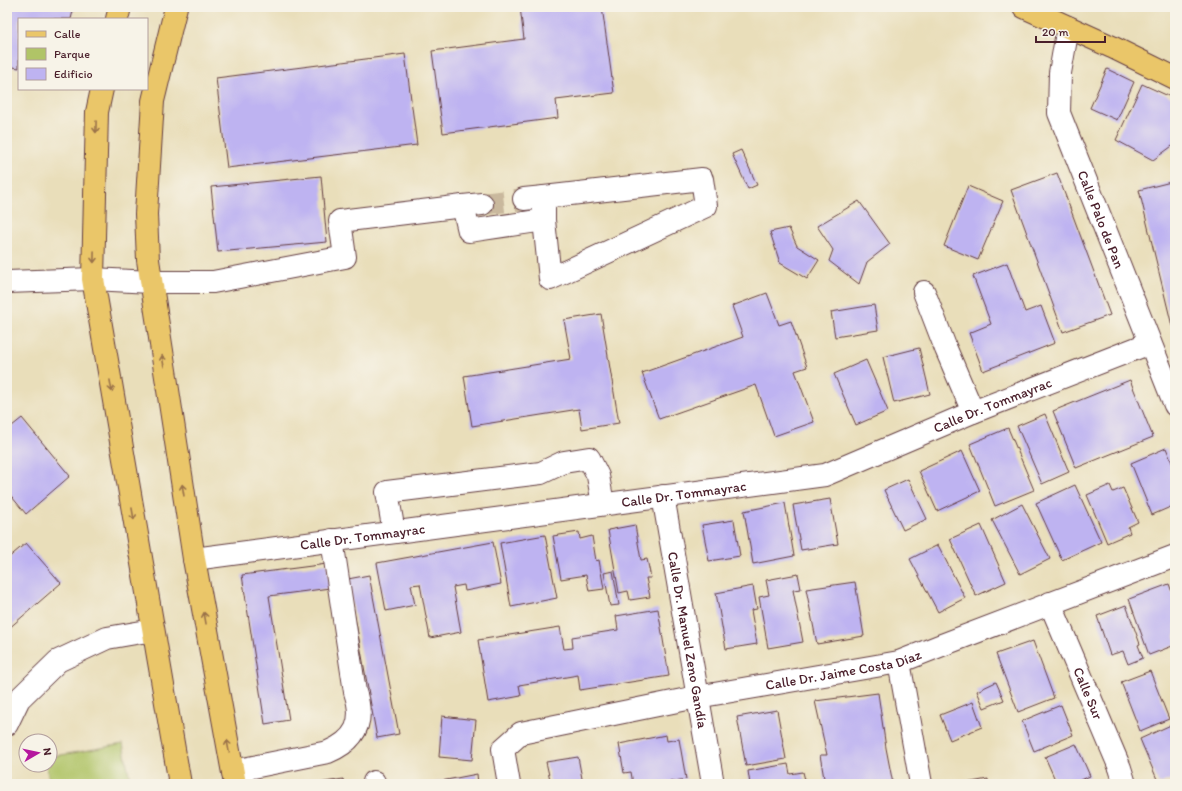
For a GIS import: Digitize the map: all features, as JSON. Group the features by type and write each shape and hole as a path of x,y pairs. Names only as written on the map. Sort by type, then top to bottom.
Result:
{"main road":[{"path":"117,18 120,7"},
{"path":"176,7 153,101 146,214 148,260 194,558 234,778"},
{"path":"1024,7 1175,78"},
{"path":"102,90 97,112 93,279 180,784"}],"street":[{"name":"Calle Palo de Pan","path":"1068,27 1060,73 1059,113 1175,405"},
{"path":"702,179 706,206 550,279 544,220 534,198 702,179"},
{"path":"7,282 93,279 151,282 214,282 345,257 340,220 472,205 469,232 544,220"},
{"path":"924,292 973,412"},
{"name":"Calle Dr. Tommayrac","path":"194,558 825,475 973,412 1150,343"},
{"path":"394,532 387,492 542,473 564,462 589,458 598,476 603,504"},
{"name":"Calle Dr. Manuel Zeno Gandía","path":"663,496 713,784"},
{"path":"234,778 340,748 350,740 356,729 360,717 359,704 332,540"},
{"name":"Calle Dr. Jaime Costa Díaz","path":"509,784 503,749 521,733 697,697 899,662 1175,556"},
{"name":"Calle Sur","path":"1050,603 1120,768 1125,784"},
{"path":"10,712 19,699 58,661 107,638 153,630"},
{"path":"899,662 920,784"}],"green space":[{"path":"123,744 131,784 50,784 48,773 58,773 58,756"}],"building":[{"path":"7,7 74,7 71,18 18,18 18,68 7,66"},
{"path":"520,7 602,7 614,93 556,100 558,118 443,133 432,51 524,39"},
{"path":"405,54 417,145 227,168 216,78"},
{"path":"1107,69 1134,82 1117,120 1090,108"},
{"path":"1142,84 1175,99 1175,144 1153,160 1116,140"},
{"path":"741,150 757,185 748,189 732,154"},
{"path":"1057,173 1110,315 1063,332 1011,190"},
{"path":"321,176 327,242 218,252 211,187"},
{"path":"1175,181 1175,325 1172,326 1139,190"},
{"path":"968,186 1003,201 978,260 944,246"},
{"path":"859,201 890,244 867,262 859,284 829,261 833,250 817,226"},
{"path":"789,228 797,246 819,260 807,279 780,263 770,232"},
{"path":"1007,263 1025,312 1041,306 1055,343 983,371 969,333 991,324 973,276"},
{"path":"767,293 779,325 791,321 807,367 795,371 814,422 774,436 756,385 659,419 642,373 743,337 732,306"},
{"path":"874,305 878,330 835,337 831,312"},
{"path":"601,314 619,423 582,429 579,409 472,426 464,376 571,359 564,320"},
{"path":"919,348 930,394 894,403 883,357"},
{"path":"866,360 888,411 856,425 834,374"},
{"path":"1130,380 1153,437 1076,468 1053,411"},
{"path":"1045,414 1069,472 1042,484 1017,426"},
{"path":"22,418 70,476 26,514 7,491 7,430"},
{"path":"1008,428 1034,490 995,506 970,444"},
{"path":"1166,448 1175,470 1175,505 1152,515 1131,463"},
{"path":"962,451 980,491 937,511 919,471"},
{"path":"908,479 927,519 903,530 884,490"},
{"path":"1075,485 1101,542 1062,560 1036,503"},
{"path":"1110,485 1113,492 1123,488 1138,522 1128,527 1130,533 1107,543 1087,495"},
{"path":"830,499 838,544 801,550 793,505"},
{"path":"785,503 794,556 753,564 744,511"},
{"path":"1022,504 1050,559 1020,574 992,520"},
{"path":"734,520 740,556 709,561 702,525"},
{"path":"635,525 641,560 647,559 651,578 646,578 650,597 630,600 628,591 619,593 608,530"},
{"path":"981,525 1006,582 976,596 950,539"},
{"path":"579,532 580,539 592,536 596,561 599,560 604,589 589,591 586,575 561,579 553,536"},
{"path":"545,535 557,598 511,607 500,543"},
{"path":"493,542 501,584 465,591 464,585 453,587 461,632 430,638 420,584 411,585 415,605 386,611 377,563"},
{"path":"26,543 61,583 7,630 7,559"},
{"path":"938,545 965,598 938,612 910,559"},
{"path":"327,564 330,588 269,596 289,720 265,724 242,575"},
{"path":"613,571 619,605 610,606 604,573"},
{"path":"798,574 801,589 793,590 803,642 768,648 759,597 769,595 766,580"},
{"path":"369,575 399,734 377,738 348,579"},
{"path":"855,582 864,636 817,644 806,589"},
{"path":"1169,584 1175,600 1175,645 1149,655 1129,599"},
{"path":"753,586 757,609 751,610 757,644 726,649 716,593"},
{"path":"1126,605 1140,644 1138,645 1143,658 1128,664 1123,651 1110,655 1097,616"},
{"path":"658,609 669,676 580,690 578,675 519,685 521,696 488,702 478,640 560,627 564,649 573,648 572,637 618,630 616,616"},
{"path":"1033,641 1054,698 1018,712 996,654"},
{"path":"1150,671 1169,719 1140,731 1121,682"},
{"path":"996,682 1004,700 984,708 977,691"},
{"path":"878,693 893,784 825,784 820,755 827,755 815,701"},
{"path":"973,702 982,727 950,740 940,715"},
{"path":"1061,705 1073,735 1034,751 1022,721"},
{"path":"777,710 786,759 746,766 737,717"},
{"path":"442,716 476,720 472,760 439,757"},
{"path":"1173,724 1175,728 1175,777 1159,784 1140,739"},
{"path":"666,735 667,741 679,739 686,779 655,784 633,784 631,772 624,773 619,744"},
{"path":"1076,744 1090,776 1072,784 1057,784 1045,757"},
{"path":"578,757 583,784 551,784 546,762"},
{"path":"788,764 790,774 803,772 806,784 750,784 748,771"},
{"path":"477,774 478,784 436,784 436,782"},
{"path":"343,779 344,784 319,784 319,783"},
{"path":"988,779 988,784 966,784 966,783"}],"tunnel":[{"path":"482,204 524,199"}]}
